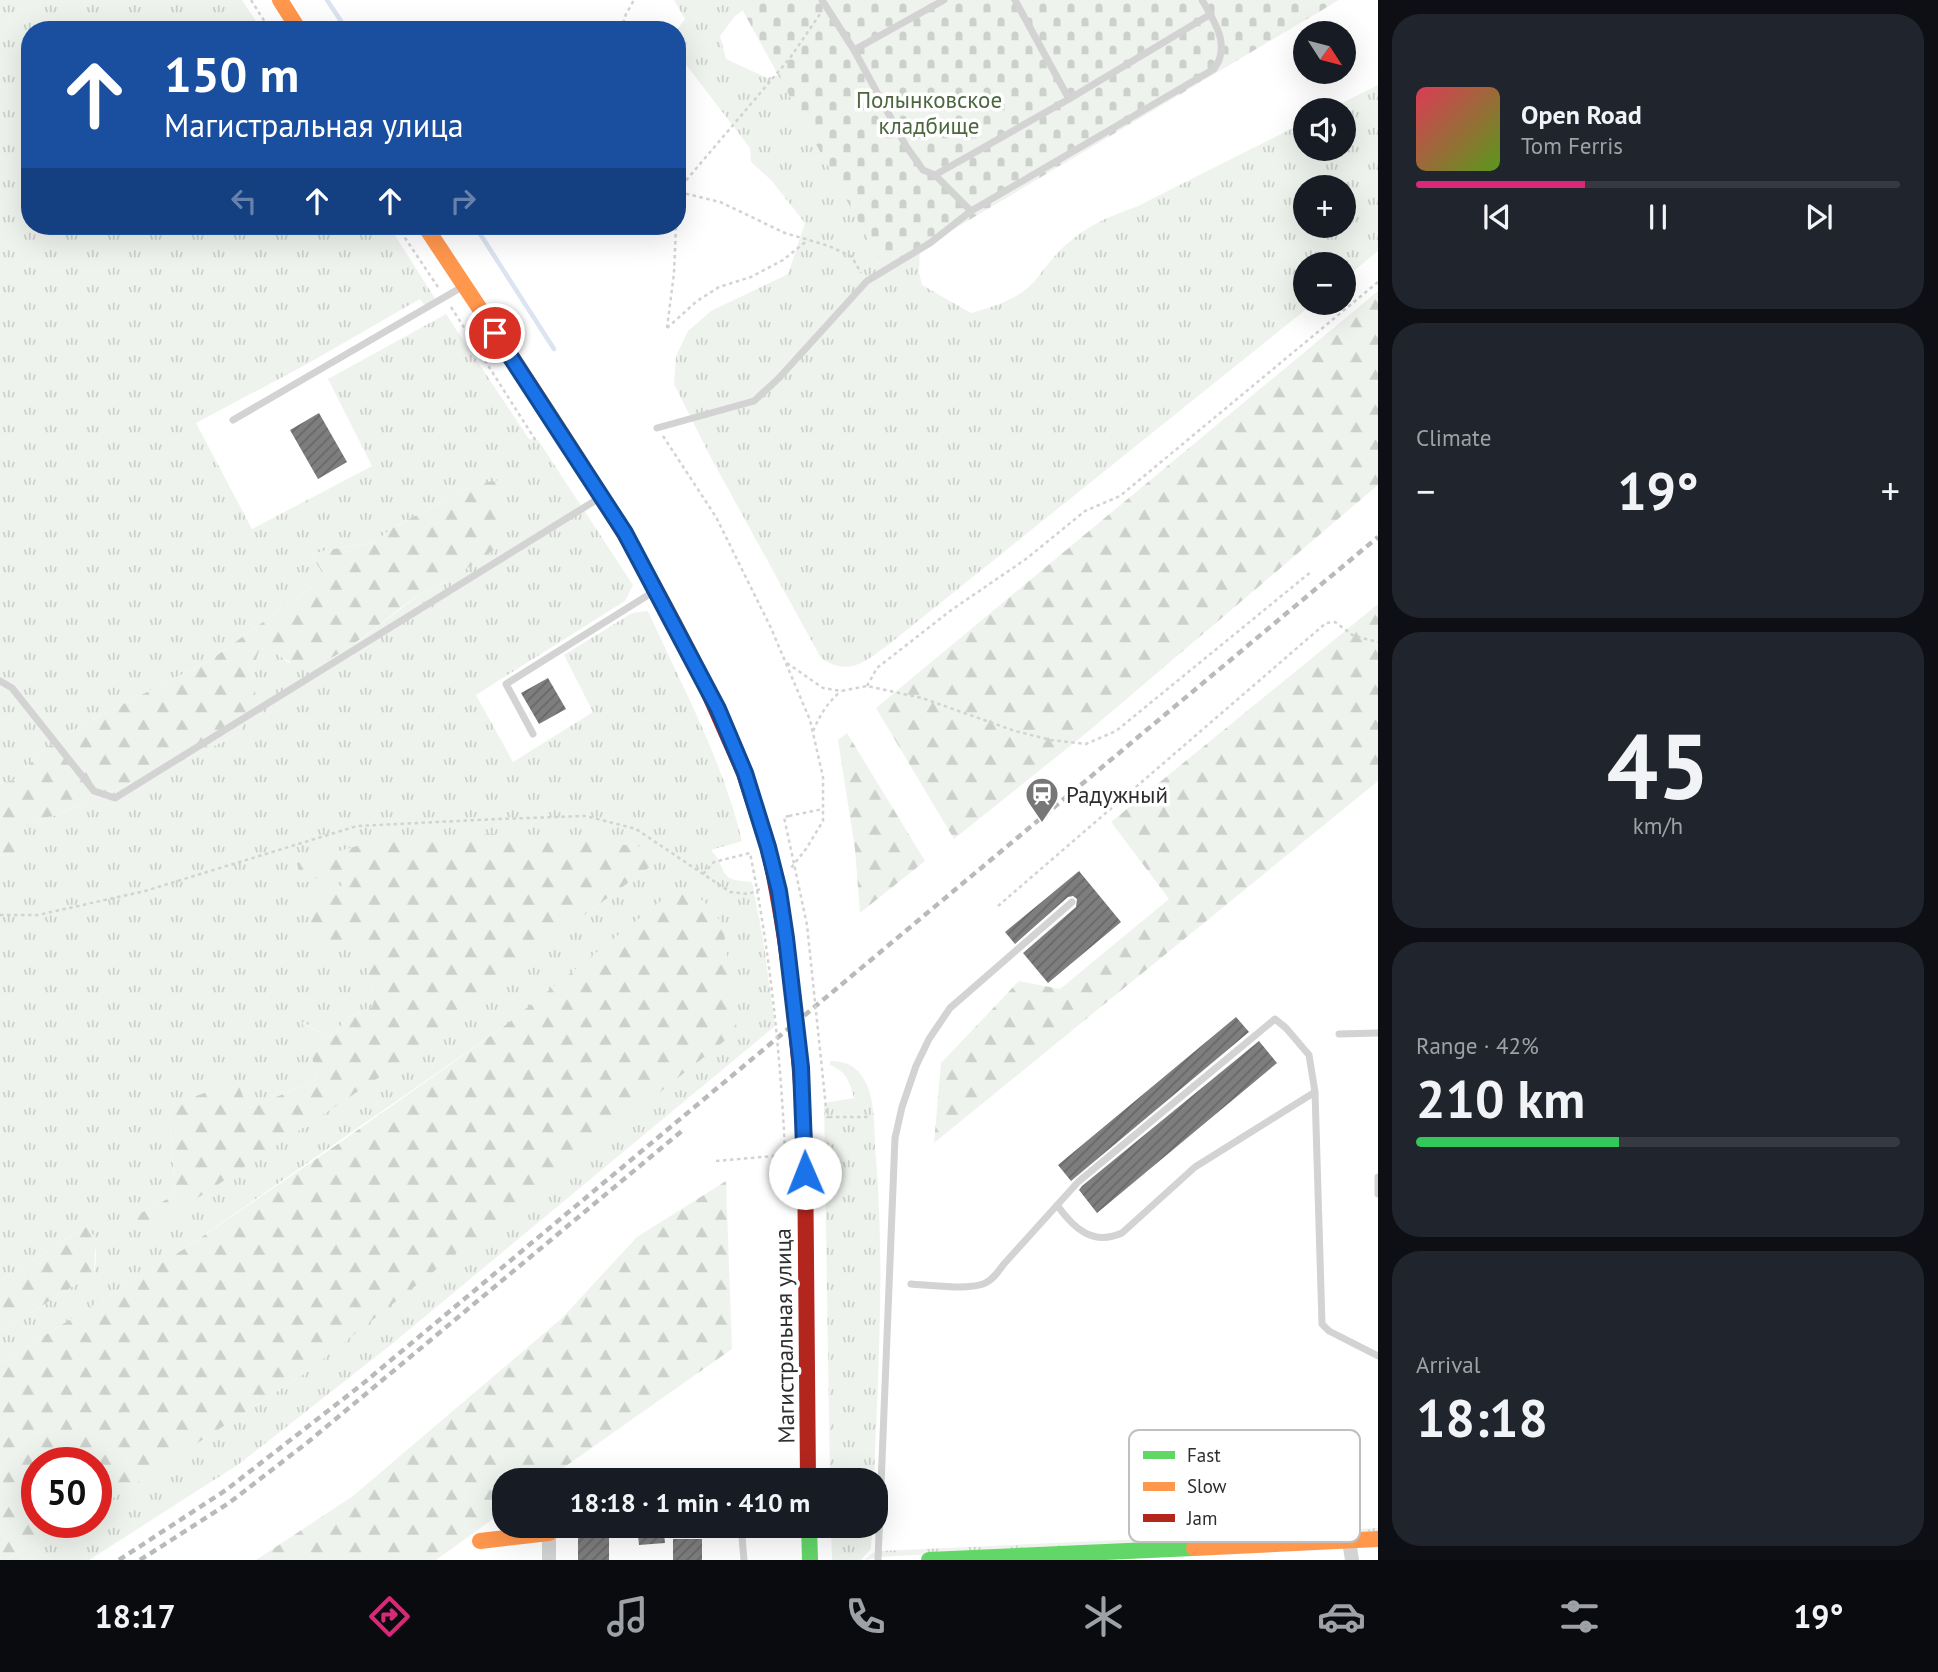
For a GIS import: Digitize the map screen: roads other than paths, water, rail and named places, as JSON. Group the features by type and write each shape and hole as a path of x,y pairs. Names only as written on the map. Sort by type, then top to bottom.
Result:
{"main road":[{"path":"280,0 293,21"},
{"path":"431,235 602,497 656,590"},
{"name":"Магистральная улица","path":"656,590 718,709 745,773 779,891 796,1011 805,1149 808,1468"},
{"path":"480,1541 499,1538"},
{"path":"809,1538 810,1560"},
{"path":"1360,1540 1378,1539"},
{"path":"929,1560 1327,1542"}],"street":[{"path":"549,1538 549,1560"},
{"path":"1349,1542 1352,1560"}],"lane":[{"path":"854,50 944,0"},
{"path":"1014,0 1069,99"},
{"path":"657,428 754,401 778,379 867,281 930,243 971,211 1214,69 1223,51 1221,38 1202,0"},
{"path":"825,3 906,146 923,170 934,175 971,211"},
{"path":"934,175 1069,99 1211,14"},
{"path":"233,420 464,286"},
{"path":"0,681 12,688 94,791 116,798 602,497"},
{"path":"533,734 506,684 656,590"},
{"path":"878,1560 895,1138 902,1107 916,1066 929,1039 950,1008 1072,902"},
{"path":"911,1284 982,1284 995,1276 1078,1182 1275,1019 1309,1055 1315,1092 1322,1324 1329,1331 1378,1356"},
{"path":"1339,1034 1378,1033"},
{"path":"1057,1205 1082,1232 1108,1239 1122,1233 1195,1167 1315,1092"},
{"path":"1378,1177 1378,1194"},
{"path":"742,1538 744,1560"}],"waterway":[{"path":"327,0 341,21"},
{"path":"481,235 554,349"}],"railway":[{"path":"119,1560 226,1490 360,1386 1378,537"},
{"path":"140,1560 229,1503 308,1442 683,1130"}],"place":[{"name":"Радужный","path":"1042,824"}],"park label":[{"name":"Полынковское кладбище","path":"929,112"}]}
